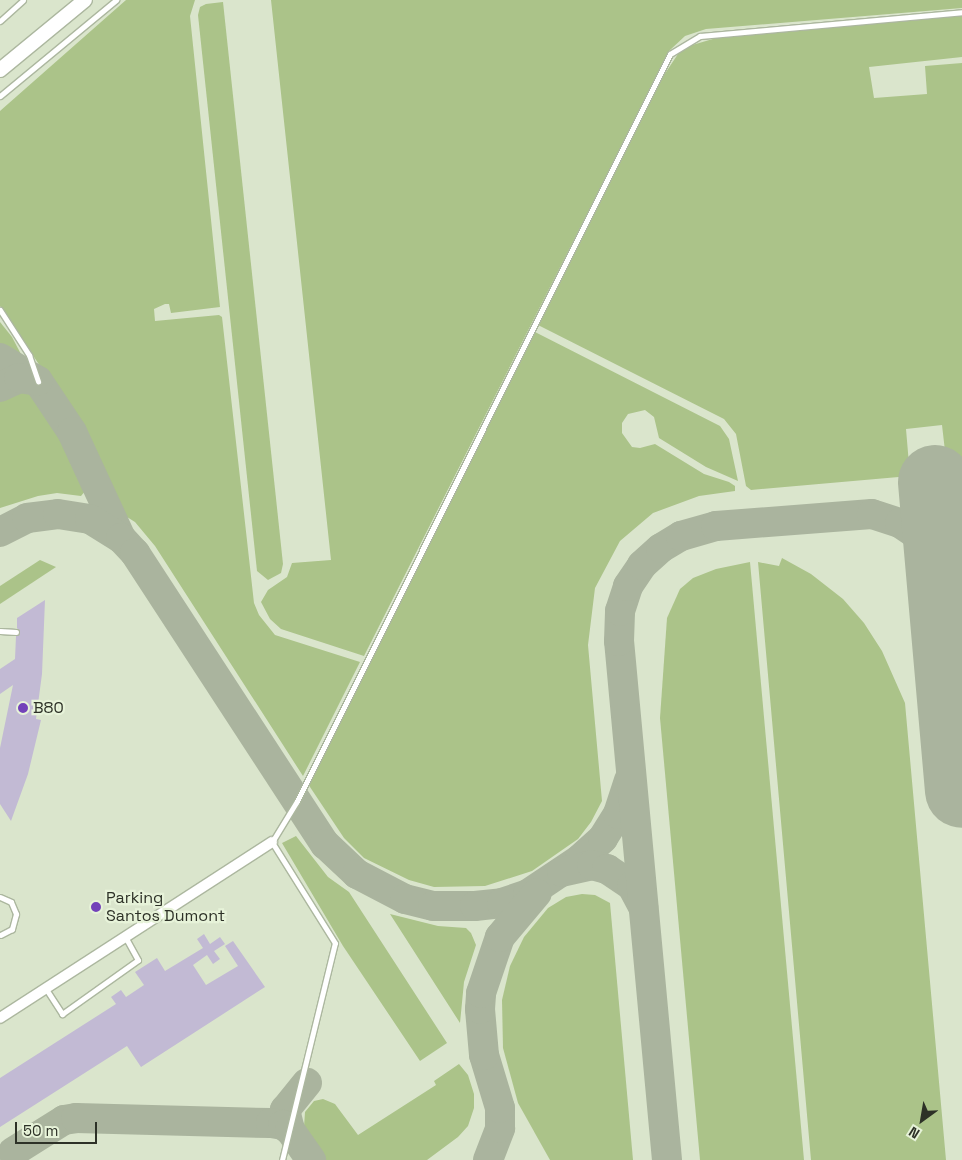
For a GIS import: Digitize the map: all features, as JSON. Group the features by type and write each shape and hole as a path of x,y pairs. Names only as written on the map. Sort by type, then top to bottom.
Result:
{"street":[{"path":"0,70 83,0"},
{"path":"0,1018 272,842"}],"lane":[{"path":"0,21 23,0"},
{"path":"0,96 116,0"},
{"path":"282,1160 335,943 272,842 297,801 670,54 700,36 962,12"},
{"path":"0,310 29,354 38,381"},
{"path":"0,631 16,632"},
{"path":"0,897 11,902 16,914 12,928 0,935"},
{"path":"46,989 62,1014 138,960 125,937"}],"green space":[{"path":"126,0 195,0 190,16 220,307 171,313 169,304 165,304 154,309 155,321 219,315 222,317 254,603 259,615 275,635 360,662 303,776 155,546 135,522 119,512 78,423 0,306 0,111"},
{"path":"271,0 962,0 962,8 706,29 685,36 669,51 364,656 281,629 270,619 261,602 268,590 287,577 292,563 331,560"},
{"path":"223,2 283,564 281,573 268,580 257,571 198,15 200,7 206,4"},
{"path":"962,15 962,57 869,67 874,98 927,94 925,66 962,63 962,476 948,477 942,425 906,429 910,476 751,490 746,486 736,434 724,419 538,325 664,75 678,54 689,46 723,36"},
{"path":"0,322 12,337 23,358 0,345"},
{"path":"535,332 720,426 729,439 738,481 706,467 659,438 654,417 645,410 628,414 622,423 622,433 632,447 640,448 655,444 704,474 729,482 735,486 735,491 699,496 653,513 620,541 595,588 588,645 602,801 591,822 578,839 532,871 485,886 434,887 409,880 364,858 344,838 308,784"},
{"path":"25,388 38,398 62,437 86,490 81,496 57,493 38,496 0,508 0,400 15,390"},
{"path":"782,558 811,574 843,599 864,623 882,651 905,703 946,1160 811,1160 758,562 779,566"},
{"path":"40,560 56,567 0,604 0,586"},
{"path":"750,562 804,1160 700,1160 660,718 667,618 680,589 693,578 716,569"},
{"path":"296,836 328,877 349,892 447,1043 420,1061 343,946 282,843"},
{"path":"582,894 595,895 610,903 633,1160 550,1160 518,1103 503,1048 502,1000 510,966 524,937 548,908 566,897"},
{"path":"390,914 438,926 466,928 471,933 476,945 464,982 460,1023"},
{"path":"459,1064 468,1075 474,1094 474,1108 468,1126 458,1137 427,1160 326,1160 304,1127 305,1112 314,1101 323,1099 335,1104 358,1135 436,1085 434,1081"}],"building":[{"name":"B80","path":"45,600 42,674 36,719 41,720 28,774 11,821 0,804 0,748 13,685 0,694 0,669 15,659 16,636 20,632 17,628 17,618"},
{"path":"204,934 210,944 220,937 225,944 214,951 220,959 213,964 207,955 193,965 206,985 238,966 225,946 233,941 265,987 141,1067 127,1046 0,1127 0,1078 116,1004 111,997 121,990 126,997 144,985 135,972 157,958 165,971 203,948 197,939"}],"taxiway":[{"path":"0,358 38,381 72,432 121,538"},
{"path":"0,387 19,378 38,381"},
{"path":"0,532 27,518 58,514 90,519 121,538 135,553 325,844 357,874 405,899 433,906 475,906 502,903 528,894 580,859 603,838 618,814 629,780"},
{"path":"667,1160 619,641 620,611 628,586 642,565 661,548 681,536 716,526 872,514 900,523 941,551"},
{"path":"562,872 592,865 607,869 632,886 643,907"},
{"path":"488,1160 500,1128 500,1108 484,1055 480,1009 481,993 500,937 537,893"},
{"path":"290,1130 285,1110 307,1083"},
{"path":"13,1152 64,1120 76,1118 271,1123 283,1125 290,1130 311,1160"}],"runway":[{"path":"935,482 962,791"}],"place":[{"name":"B80","path":"23,708"},
{"name":"Parking Santos Dumont","path":"96,907"}]}
